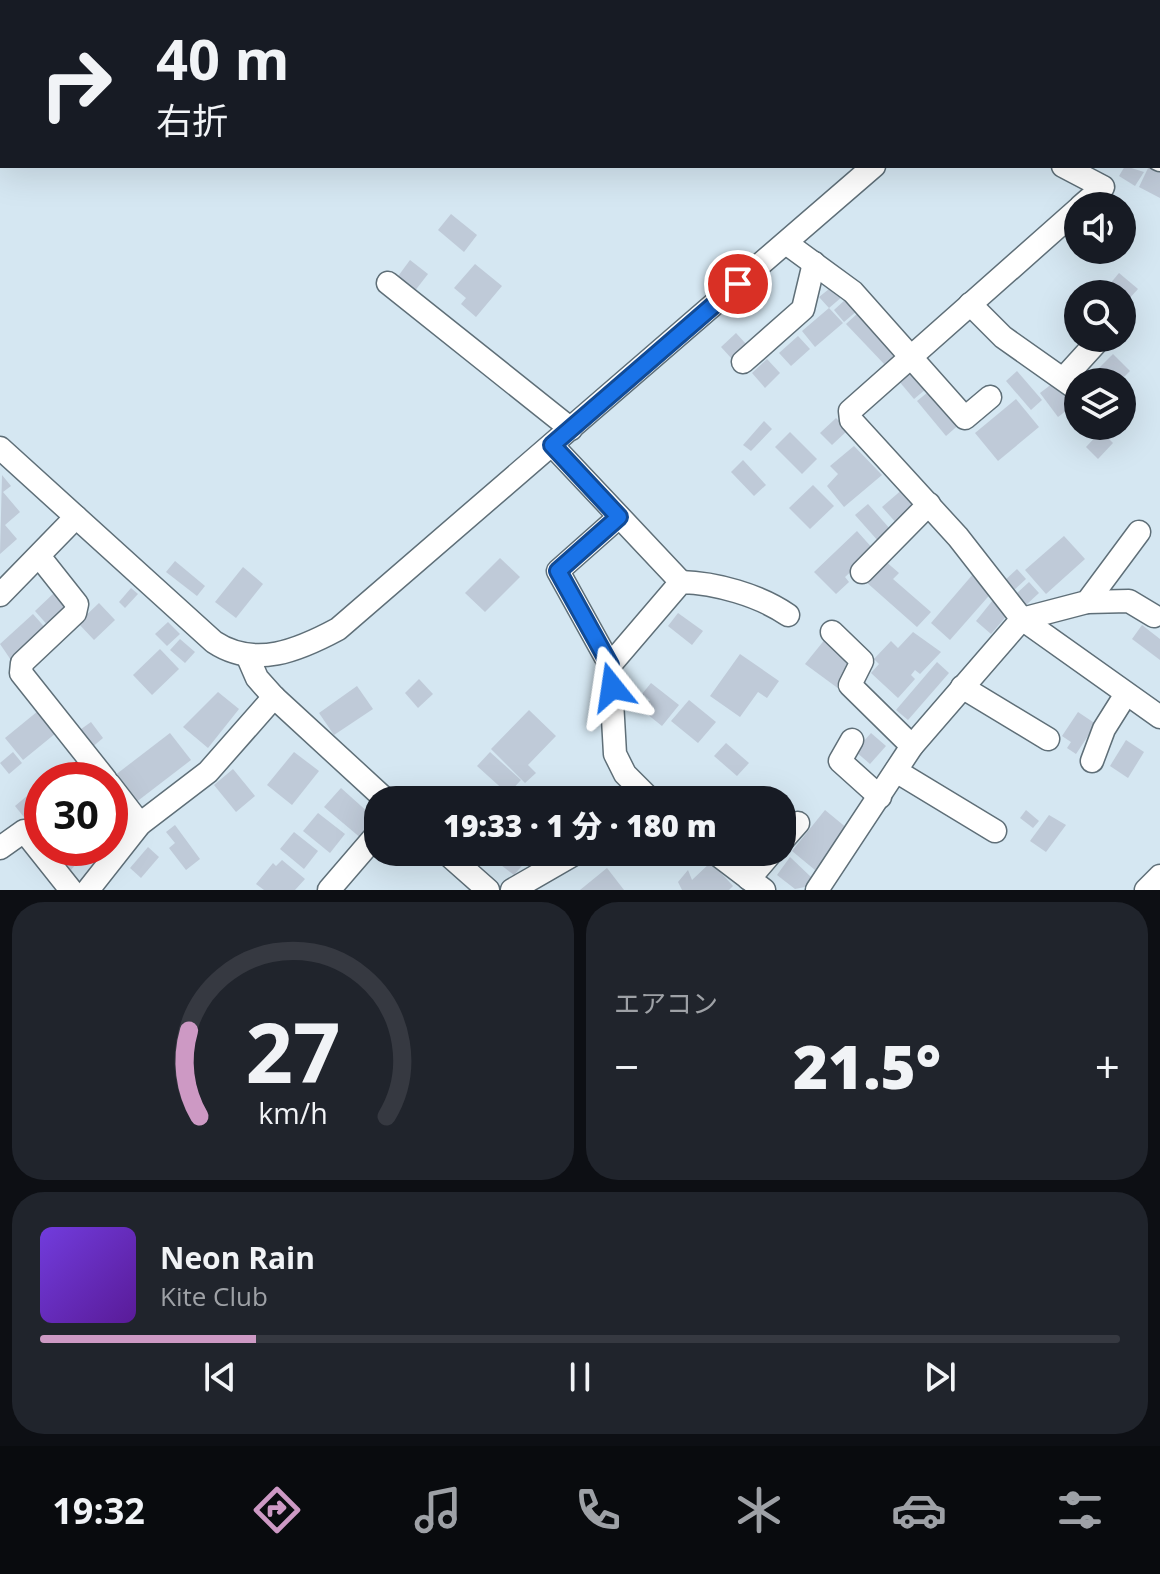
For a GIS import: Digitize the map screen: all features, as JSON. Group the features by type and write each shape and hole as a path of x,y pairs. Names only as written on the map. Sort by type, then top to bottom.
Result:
{"street":[{"path":"0,448 214,642 228,651 247,655 301,649 338,629 872,168"},
{"path":"1079,168 1103,187 1097,192"},
{"path":"1064,221 850,411 851,420 929,504 1022,619 1160,717"},
{"path":"786,243 853,292 913,355 965,418 990,397"},
{"path":"743,362 803,309 814,263"},
{"path":"388,283 571,429"},
{"path":"970,304 1003,337 1064,379"},
{"path":"552,445 681,582 702,583 759,600 788,615"},
{"path":"862,572 929,504"},
{"path":"0,595 76,517"},
{"path":"619,517 558,571 610,665 615,754 625,774 637,786"},
{"path":"1087,602 1139,532"},
{"path":"39,556 77,604 75,613 22,663 21,673 92,762"},
{"path":"610,665 681,582"},
{"path":"817,890 912,746 1022,619 1087,602 1129,601 1154,616"},
{"path":"832,632 862,661 850,685 912,746"},
{"path":"247,655 257,678 274,697 371,786"},
{"path":"962,687 1048,739"},
{"path":"1092,761 1104,729 1126,694"},
{"path":"88,890 140,824 208,772 274,697"},
{"path":"852,740 840,761 880,797"},
{"path":"896,771 995,831"},
{"path":"128,808 140,824"},
{"path":"0,848 24,831 71,890"},
{"path":"329,890 364,849"},
{"path":"461,866 488,890"},
{"path":"512,890 554,866"},
{"path":"732,866 756,884 765,866"},
{"path":"1146,890 1160,876"}],"building":[{"path":"1124,168 1144,172 1135,186 1119,176"},
{"path":"1148,168 1160,168 1160,198 1139,187"},
{"path":"451,214 477,235 464,252 438,230"},
{"path":"410,260 428,274 414,292 396,279"},
{"path":"475,264 502,286 476,317 461,304 466,298 454,288"},
{"path":"1119,273 1127,280 1113,280"},
{"path":"834,285 843,296 829,308 819,297"},
{"path":"847,298 858,310 844,322 834,310"},
{"path":"829,308 843,323 815,347 802,331"},
{"path":"858,313 898,354 886,366 846,324"},
{"path":"736,333 747,345 732,359 721,347"},
{"path":"798,336 810,349 791,366 779,353"},
{"path":"1113,354 1127,368 1099,368"},
{"path":"767,359 780,373 765,388 752,373"},
{"path":"916,365 932,384 914,399 898,380"},
{"path":"1017,371 1042,400 1031,410 1006,381"},
{"path":"1057,380 1064,389 1064,412 1058,417 1040,393"},
{"path":"933,388 962,422 946,436 917,401"},
{"path":"1016,399 1039,427 998,461 975,433"},
{"path":"836,418 848,430 832,445 820,433"},
{"path":"764,421 772,429 751,451 743,445"},
{"path":"790,432 817,459 802,474 775,447"},
{"path":"1093,440 1110,440 1113,443 1098,459 1086,447"},
{"path":"854,446 882,475 844,507 827,486 838,474 830,466"},
{"path":"743,460 766,485 754,496 731,472"},
{"path":"2,475 11,486 3,492 20,512 5,525 17,539 0,554"},
{"path":"813,485 834,506 810,529 789,508"},
{"path":"904,488 920,506 899,526 882,507"},
{"path":"868,504 891,530 879,542 855,515"},
{"path":"857,531 874,550 845,577 849,582 836,594 814,572"},
{"path":"1064,536 1085,559 1046,594 1025,570"},
{"path":"500,558 520,577 485,612 465,593"},
{"path":"884,560 899,573 893,579 931,612 917,627 865,581"},
{"path":"175,561 205,586 197,596 166,572"},
{"path":"243,567 263,584 236,618 215,602"},
{"path":"1017,569 1026,579 1012,592 1003,582"},
{"path":"974,573 994,590 950,640 931,623"},
{"path":"1029,582 1039,593 1026,605 1016,594"},
{"path":"131,588 138,594 125,608 119,602"},
{"path":"54,593 69,610 50,628 35,611"},
{"path":"993,600 1009,613 991,634 976,621"},
{"path":"99,603 115,620 94,640 78,623"},
{"path":"678,613 703,631 692,645 668,626"},
{"path":"33,614 48,631 13,663 0,644"},
{"path":"168,622 180,634 167,646 155,634"},
{"path":"1142,625 1160,639 1160,660 1132,639"},
{"path":"913,632 941,652 920,674 915,670 911,675 915,679 898,698 871,673 879,664 874,659 891,641 898,648"},
{"path":"826,638 859,663 839,689 805,664"},
{"path":"180,639 195,652 185,663 170,650"},
{"path":"160,649 179,669 152,695 133,675"},
{"path":"740,654 779,681 767,698 758,692 740,717 710,696"},
{"path":"937,662 949,673 908,720 896,710"},
{"path":"419,679 433,694 418,708 405,693"},
{"path":"651,683 679,705 662,726 642,710 650,700 642,694"},
{"path":"357,686 373,709 334,735 319,713"},
{"path":"218,692 239,709 208,748 183,727"},
{"path":"689,700 716,722 698,743 671,721"},
{"path":"529,710 556,736 528,765 536,773 525,783 491,749"},
{"path":"38,711 56,733 23,760 5,738"},
{"path":"1078,712 1096,724 1076,754 1067,748 1071,742 1062,736"},
{"path":"91,722 103,738 90,749 77,732"},
{"path":"170,733 191,760 135,803 128,794 128,765"},
{"path":"871,733 886,746 870,764 855,751"},
{"path":"1126,740 1144,752 1128,778 1110,766"},
{"path":"726,743 749,763 737,776 714,756"},
{"path":"13,752 22,763 9,774 0,763"},
{"path":"294,752 319,771 292,805 267,785"},
{"path":"490,752 521,780 515,786 499,786 477,766"},
{"path":"233,769 255,796 236,812 214,785"},
{"path":"341,788 364,809 364,837 362,839 324,807"},
{"path":"24,798 24,817 15,806"},
{"path":"825,810 848,829 815,870 796,854 796,846"},
{"path":"1026,810 1039,821 1033,828 1020,818"},
{"path":"318,813 345,834 330,853 303,831"},
{"path":"1049,815 1066,825 1046,852 1030,841"},
{"path":"175,825 200,859 186,870 169,848 175,843 166,832"},
{"path":"294,832 318,851 304,869 280,849"},
{"path":"148,847 159,857 141,878 130,868"},
{"path":"282,860 305,879 295,890 264,890 256,884 273,863 276,866"},
{"path":"796,863 811,877 805,887 795,889 777,875 784,866 796,866"},
{"path":"502,866 522,866 514,875"},
{"path":"707,866 715,866 733,886 729,890 682,890 678,882 688,870 692,880"},
{"path":"607,868 624,890 580,890"}],"route":[{"path":"612,687 610,665 558,571 619,517 552,445 738,284"}]}
